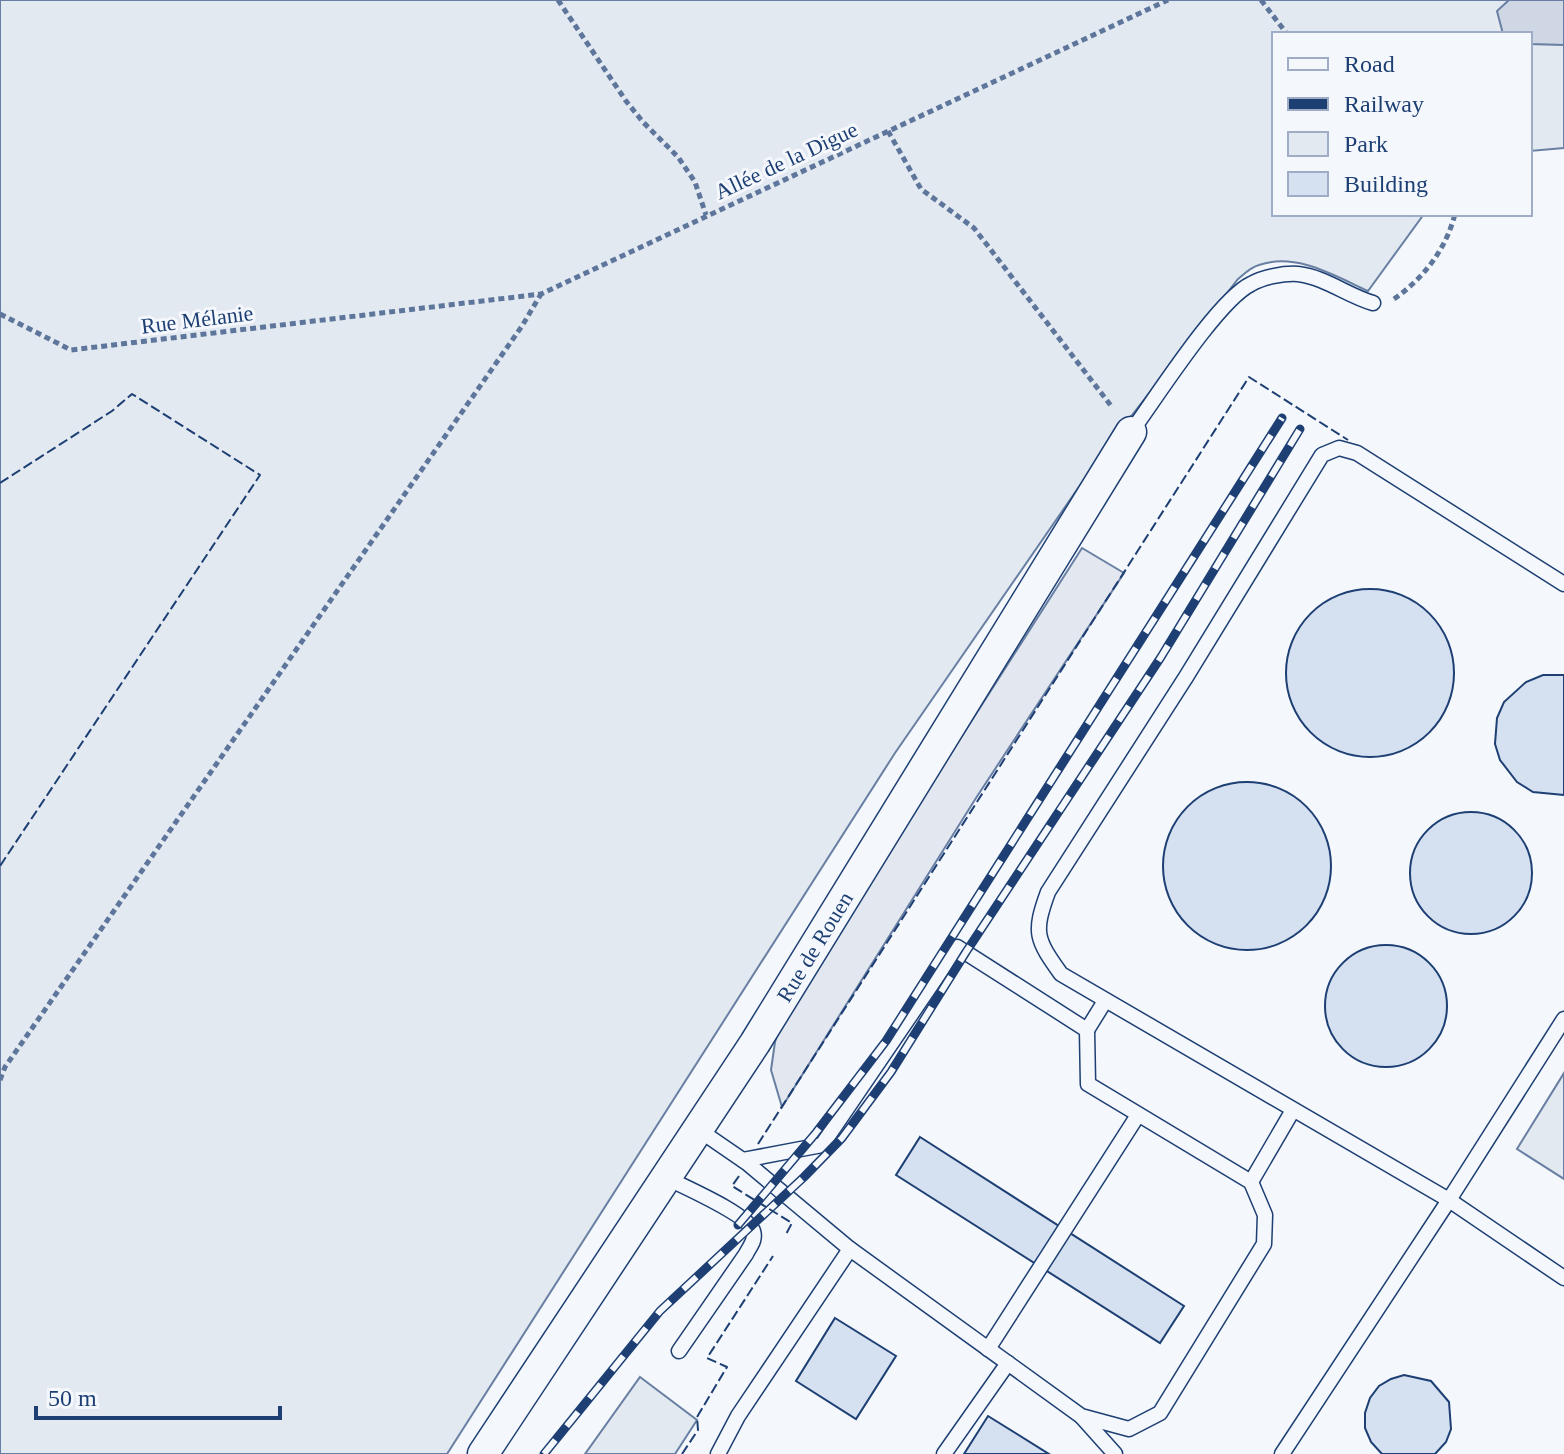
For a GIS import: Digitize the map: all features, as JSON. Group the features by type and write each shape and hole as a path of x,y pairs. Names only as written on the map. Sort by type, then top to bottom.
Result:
{"street":[{"name":"Rue de Rouen","path":"483,1454 755,1043 1131,432"}],"lane":[{"path":"1131,432 1208,327 1232,298 1249,284 1269,277 1297,274 1336,286 1356,298 1373,303"},
{"path":"1564,584 1357,453 1339,448 1322,455 1186,677 1048,892 1037,920 1041,946 1061,974 1449,1200 1564,1278"},
{"path":"743,1160 822,1145 957,947 1087,1030"},
{"path":"1081,1416 1129,1429 1160,1413 1264,1244 1265,1215 1251,1182 1088,1084 1087,1030 1105,1001"},
{"path":"1282,1454 1564,1019"},
{"path":"1251,1182 1293,1110"},
{"path":"988,1349 1138,1115"},
{"path":"699,1130 743,1160 850,1249 1081,1416 1115,1454"},
{"path":"667,1178 743,1218 754,1233 754,1241 746,1254 679,1351"},
{"path":"718,1454 738,1416 850,1249"},
{"path":"944,1454 1008,1363"}],"path":[{"path":"558,0 626,101 678,157 695,182 706,215"},
{"name":"Allée de la Digue","path":"407,311 541,294 1168,0"},
{"path":"1261,0 1285,32"},
{"path":"888,131 921,189 974,228 1131,432"},
{"path":"1373,303 1390,301 1408,289 1435,259 1449,236 1454,216"},
{"path":"0,1080 5,1067 79,957 522,326 541,294"},
{"name":"Rue Mélanie","path":"0,314 71,350 407,311"}],"green space":[{"path":"0,0 1564,0 1564,148 1532,151 1532,32 1272,32 1272,216 1423,216 1368,291 1329,273 1287,261 1256,266 1238,279 1101,455 895,753 447,1454 0,1454"},
{"path":"1564,1073 1564,1179 1517,1149"},
{"path":"640,1377 697,1420 675,1454 585,1454"}],"shaded area":[{"path":"1509,0 1564,0 1564,45 1532,44 1532,32 1502,32 1497,11"},
{"path":"1082,548 1124,573 976,798 782,1107 771,1070 783,1016"}],"building":[{"path":"1370,589 1402,596 1429,614 1447,641 1454,673 1447,705 1429,732 1402,750 1370,757 1338,750 1311,732 1293,705 1286,673 1293,641 1311,614 1338,596"},
{"path":"1543,675 1564,675 1564,795 1533,792 1517,782 1500,760 1495,744 1497,718 1504,702 1526,682"},
{"path":"1247,782 1279,789 1306,807 1324,834 1331,866 1324,898 1306,925 1279,943 1247,950 1215,943 1188,925 1170,898 1163,866 1170,834 1188,807 1215,789"},
{"path":"1471,812 1494,817 1514,830 1527,850 1532,873 1527,896 1514,916 1494,929 1471,934 1448,929 1428,916 1415,896 1410,873 1415,850 1428,830 1448,817"},
{"path":"1386,945 1409,950 1429,963 1442,983 1447,1006 1442,1029 1429,1049 1409,1062 1386,1067 1363,1062 1343,1049 1330,1029 1325,1006 1330,983 1343,963 1363,950"},
{"path":"920,1137 1184,1306 1160,1343 896,1175"},
{"path":"835,1318 896,1356 856,1419 796,1381"},
{"path":"1404,1375 1431,1381 1449,1402 1451,1429 1446,1442 1435,1454 1382,1454 1371,1442 1365,1428 1365,1413 1370,1398 1379,1386"},
{"path":"988,1416 1049,1454 964,1454"}],"railway":[{"path":"738,1225 815,1134 886,1041 1282,418"},
{"path":"544,1454 660,1311 842,1138 891,1072 966,952 1161,657 1300,429"}],"fence":[{"path":"758,1144 1249,377 1348,440"},
{"path":"0,483 112,411 132,394 260,475 0,866"},
{"path":"739,1176 732,1186 792,1223 785,1236"},
{"path":"682,1454 698,1430 697,1417 727,1367 707,1358 773,1256"}]}
